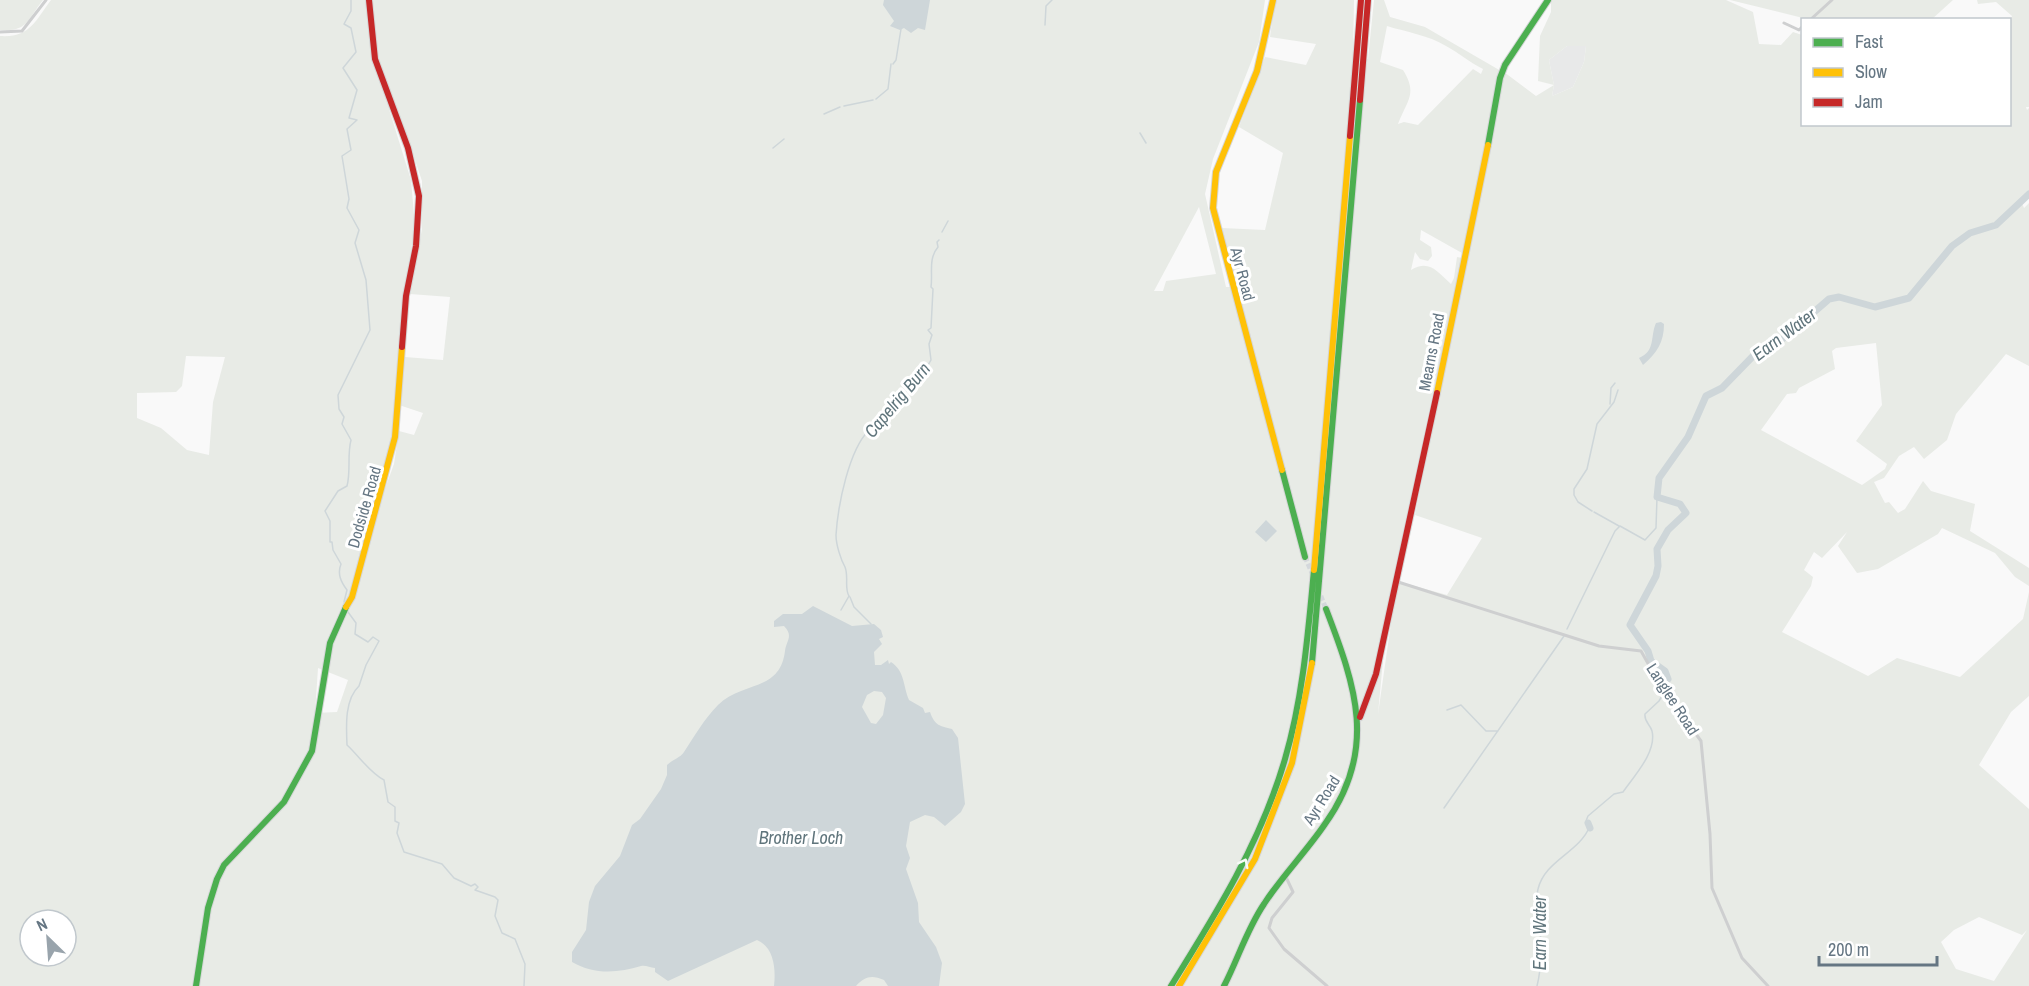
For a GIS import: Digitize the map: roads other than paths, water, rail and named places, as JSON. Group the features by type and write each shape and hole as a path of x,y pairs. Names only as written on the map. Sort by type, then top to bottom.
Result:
{"main road":[{"name":"Dodside Road","path":"196,986 210,898 218,875 224,865 284,802 295,786 312,751 317,732 330,643 335,627 352,597 396,437 406,296 419,221 419,196 408,148 375,59 369,0"},
{"name":"Ayr Road","path":"1272,0 1257,71 1216,172 1213,208 1305,557"},
{"path":"1179,986 1255,859 1292,763 1303,719 1311,675 1370,0"},
{"name":"Mearns Road","path":"1360,717 1365,710 1379,659 1424,457 1500,78 1505,64 1548,0"},
{"path":"1171,986 1226,898 1247,857 1286,760 1296,716 1311,601 1361,2"},
{"name":"Ayr Road","path":"1224,986 1255,920 1285,875 1343,798 1358,753 1360,717 1351,675 1326,609"}],"street":[{"path":"0,32 22,32 46,0"},
{"path":"1812,18 1832,0"},
{"path":"1784,23 1799,30 1801,28"},
{"name":"Langlee Road","path":"1395,581 1599,645 1641,651 1650,667 1668,686 1676,707 1701,741 1710,834 1712,888 1742,958 1768,986"},
{"path":"1285,875 1293,892 1272,918 1269,928 1284,949 1327,986"}],"water":[{"path":"884,0 930,0 925,30 918,28 911,33 904,28 900,30 890,26 894,21 883,5"},
{"path":"1656,323 1664,324 1664,330 1661,342 1656,352 1643,365 1639,358 1648,351"},
{"path":"1266,520 1277,531 1266,542 1255,532"},
{"name":"Brother Loch","path":"813,606 852,626 874,624 881,630 883,637 879,639 882,644 874,652 875,665 881,665 888,660 889,664 891,662 896,666 901,674 909,700 923,708 925,713 930,712 938,725 952,729 958,738 965,804 961,812 945,826 934,817 925,815 910,822 906,846 910,858 906,869 918,903 919,922 936,947 942,963 939,986 888,986 884,980 872,977 862,980 856,986 774,986 773,959 763,943 757,940 668,981 655,972 655,968 646,966 606,972 589,969 572,962 572,952 586,930 589,902 595,886 620,856 632,825 640,819 661,789 667,775 667,765 682,754 718,705 738,692 768,680 776,673 782,664 789,633 784,626 774,627 774,621 783,614 802,614","holes":["874,691 882,692 886,698 883,715 876,724 871,723 862,707 867,695"]}],"waterway":[{"path":"344,602 347,590 340,578 341,564 330,542 330,521 325,511 338,491 347,486 348,480 351,440 342,424 344,417 339,409 338,395 370,330 366,280 355,243 359,230 347,208 349,199 342,156 351,150 347,129 357,120 349,118 357,90 343,68 356,52 351,28 344,24 351,11 351,0"},
{"name":"Capelrig Burn","path":"1045,25 1046,6 1052,0"},
{"path":"893,64 896,60 901,29"},
{"path":"876,99 888,89 891,64"},
{"path":"844,106 873,100"},
{"path":"824,114 840,107"},
{"path":"1140,133 1146,143"},
{"path":"773,148 784,139"},
{"name":"Earn Water","path":"1668,679 1665,671 1651,661 1648,651 1630,625 1656,576 1657,549 1668,530 1686,513 1680,504 1657,497 1659,478 1688,437 1706,396 1722,388 1756,353 1784,338 1829,299 1839,297 1875,307 1909,298 1952,246 1970,233 1996,225 2029,194"},
{"name":"Capelrig Burn","path":"942,232 948,221"},
{"name":"Capelrig Burn","path":"841,610 849,596 846,571 836,535 846,478 862,439 911,386 931,360 929,344 932,335 928,330 931,328 933,289 931,287 931,266 939,240"},
{"path":"1610,404 1611,388 1615,383"},
{"path":"1592,511 1578,502 1574,489 1587,469 1597,424 1614,402 1618,390"},
{"path":"1567,629 1615,531 1620,526 1645,540 1656,528 1657,497"},
{"path":"1594,512 1619,526"},
{"path":"850,597 854,607 871,624"},
{"path":"348,612 356,623 355,634 368,642 373,637 379,641 366,665 359,686 351,698 347,721 347,745 369,769 384,780 388,802 395,807 395,821 399,823 397,833 404,852 442,864 454,878 471,886 475,884 478,887 475,890 498,900 495,916 502,933 515,939 525,964 524,986"},
{"path":"1444,808 1564,636"},
{"name":"Earn Water","path":"1537,986 1541,946 1537,897 1542,879 1555,863 1585,835 1590,826 1586,821 1588,816 1614,794 1623,792 1644,763 1653,739 1645,714 1659,701 1666,689"},
{"path":"1447,710 1461,705 1486,731 1498,731"},
{"name":"Earn Water","path":"1588,823 1590,828"}],"tunnel":[{"path":"1305,557 1313,575"},
{"path":"1318,589 1326,609"}]}
